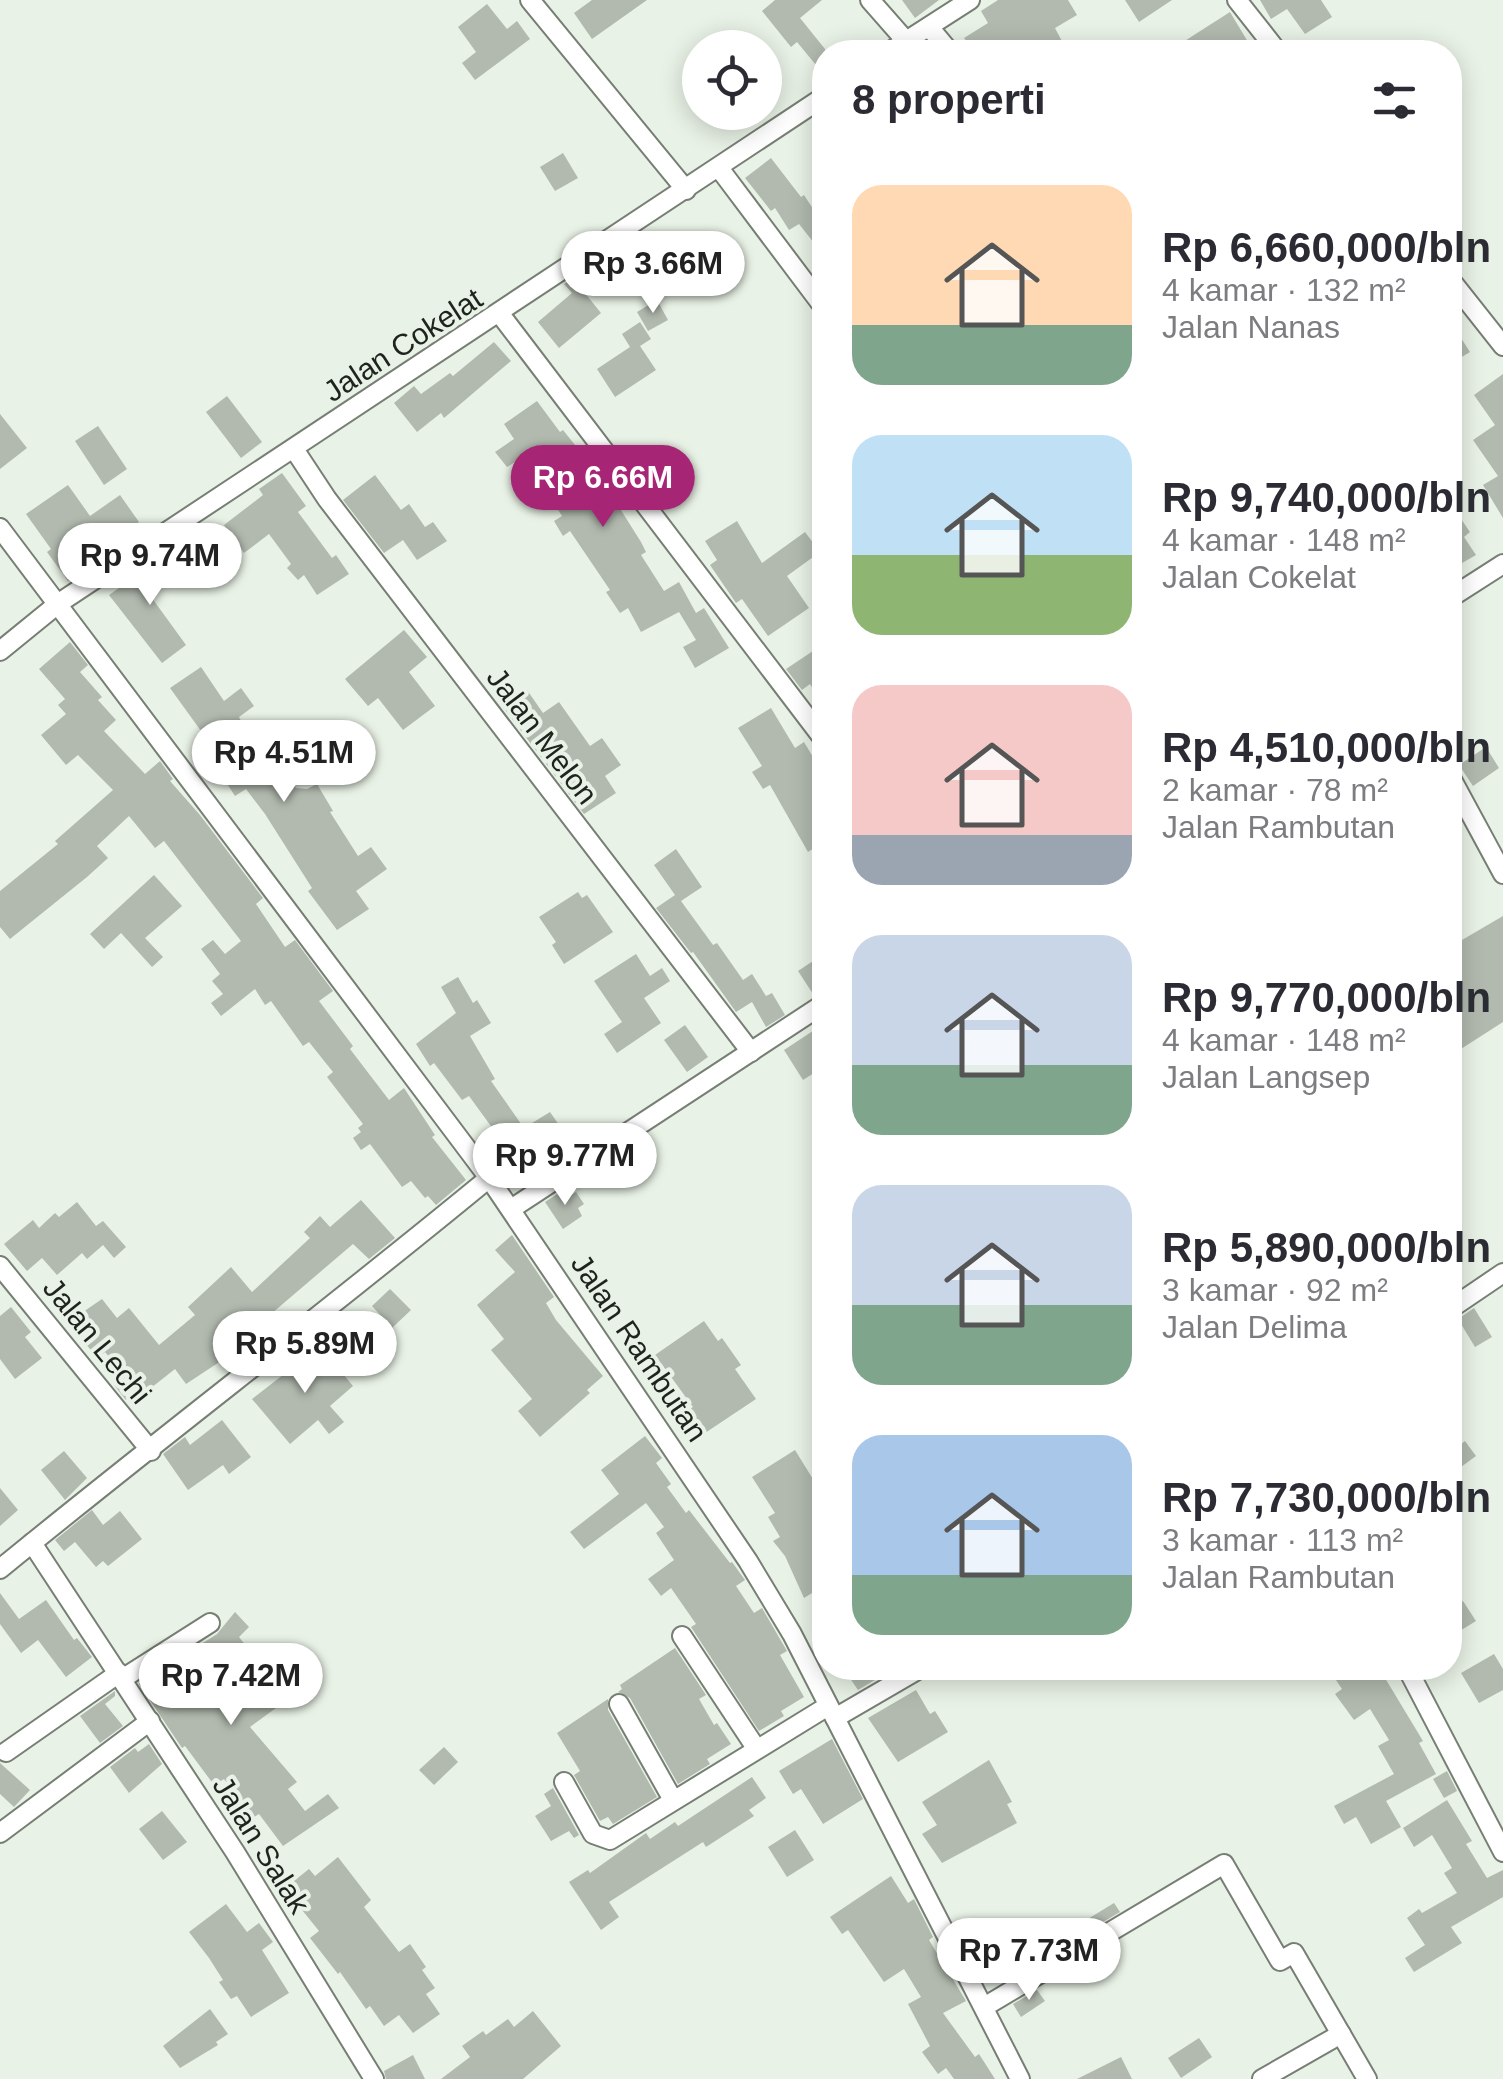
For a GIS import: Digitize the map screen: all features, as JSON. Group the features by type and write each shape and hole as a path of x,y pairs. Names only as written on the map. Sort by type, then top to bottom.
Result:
{"street":[{"path":"530,0 686,190"},
{"path":"870,0 904,40"},
{"path":"909,40 970,0"},
{"path":"1237,0 1269,40"},
{"path":"929,27 940,40"},
{"name":"Jalan Cokelat","path":"0,651 59,603 812,105"},
{"path":"719,168 812,292"},
{"path":"1462,293 1501,340"},
{"path":"500,314 812,724"},
{"name":"Jalan Melon","path":"294,450 548,790 751,1052"},
{"name":"Jalan Rambutan","path":"0,528 489,1178 748,1560 812,1673"},
{"path":"1462,590 1503,564"},
{"path":"1462,798 1503,874"},
{"path":"511,1210 812,1011"},
{"path":"0,1569 489,1178"},
{"name":"Jalan Lechi","path":"0,1266 151,1451"},
{"path":"1462,1301 1503,1273"},
{"name":"Jalan Salak","path":"32,1543 235,1852 374,2079"},
{"path":"6,1752 120,1676 210,1623"},
{"path":"682,1636 756,1748"},
{"name":"Jalan Rambutan","path":"816,1680 1020,2079"},
{"path":"564,1782 594,1834 605,1840 616,1837 756,1748 897,1680"},
{"path":"1413,1680 1503,1852"},
{"path":"619,1704 673,1800"},
{"path":"0,1832 150,1721"},
{"path":"984,2007 1224,1864 1280,1960 1294,1954 1367,2079"},
{"path":"1262,2079 1341,2034"}],"building":[{"path":"592,0 647,0 592,39 574,13"},
{"path":"775,0 822,0 800,18 818,40 812,40 812,60 797,42 791,47 782,30 777,30 762,11"},
{"path":"902,0 939,0 915,18"},
{"path":"998,0 1068,0 1077,15 1055,28 1061,40 965,40 988,23 981,11"},
{"path":"1125,0 1172,0 1139,22"},
{"path":"1260,0 1321,0 1332,17 1305,34 1287,9 1271,19"},
{"path":"487,4 507,29 517,21 530,39 475,80 462,63 476,52 458,27"},
{"path":"1230,12 1247,40 1186,40"},
{"path":"563,153 578,178 555,191 540,167"},
{"path":"771,158 812,207 812,240 799,224 789,230 775,208 771,211 745,178"},
{"path":"577,275 588,288 584,292 601,313 559,348 538,322 572,293 564,284"},
{"path":"657,300 668,320 648,331 637,312"},
{"path":"640,322 651,339 640,346 656,370 615,397 597,369 630,347 622,334"},
{"path":"1462,340 1470,352 1462,357"},
{"path":"494,342 511,361 444,418 441,413 417,432 394,403 414,386 421,394 450,373 453,376"},
{"path":"1503,374 1503,518 1483,485 1498,476 1473,440 1495,425 1474,395"},
{"path":"227,396 262,442 241,458 206,412"},
{"path":"537,401 594,474 597,472 641,542 646,552 641,555 664,591 679,582 696,613 704,608 729,648 695,668 683,647 696,640 679,612 641,632 628,608 620,613 606,592 610,590 570,531 563,536 554,521 562,516 530,465 521,471 515,462 507,467 495,452 514,439 504,424"},
{"path":"0,414 27,448 0,469"},
{"path":"98,426 127,469 104,485 75,441"},
{"path":"282,473 306,506 298,512 349,574 317,595 304,575 298,580 287,568 291,564 269,534 244,553 224,525 263,495 259,489"},
{"path":"375,475 401,510 409,504 425,527 433,522 447,541 417,560 403,540 384,553 343,500"},
{"path":"68,485 90,516 120,495 139,522 110,542 115,548 68,581 26,514"},
{"path":"1462,520 1470,532 1464,537 1476,555 1462,563"},
{"path":"737,521 762,563 805,532 812,541 812,558 787,576 809,608 768,636 742,599 736,603 710,565 717,560 705,541"},
{"path":"161,551 177,573 149,594 186,645 162,663 109,595 148,568 143,562"},
{"path":"404,630 427,657 409,672 435,706 403,730 378,698 368,706 345,679"},
{"path":"70,642 88,665 80,672 116,720 104,731 145,774 160,761 173,779 170,781 263,898 256,904 285,947 295,940 333,991 319,1001 353,1046 350,1049 389,1100 404,1088 435,1135 432,1137 466,1180 436,1205 411,1181 402,1187 370,1144 361,1150 353,1138 361,1132 358,1128 363,1124 327,1077 333,1072 309,1042 303,1046 271,1001 265,1005 255,989 221,1016 211,1003 223,994 212,981 220,974 201,949 213,940 225,954 241,941 164,841 155,848 129,816 97,846 108,858 87,877 10,939 0,927 0,891 58,844 55,841 113,790 78,755 66,765 41,735 66,714 58,705 65,699 39,669"},
{"path":"812,652 812,687 810,684 802,690 786,669"},
{"path":"201,667 224,701 241,688 254,706 239,717 242,723 233,729 264,783 284,770 296,788 307,789 317,784 358,856 371,847 387,869 356,891 369,909 337,930 308,891 312,888 246,789 235,796 207,753 214,749 170,688"},
{"path":"527,690 543,713 559,702 590,746 602,738 621,765 605,776 616,793 584,814 503,707"},
{"path":"771,708 795,748 804,742 812,755 812,849 808,852 770,785 763,789 752,772 762,766 738,728"},
{"path":"1486,747 1499,768 1473,786 1462,763"},
{"path":"676,849 702,887 681,901 743,980 752,974 766,996 772,993 785,1015 766,1027 752,1002 736,1012 656,908 675,895 654,865"},
{"path":"154,875 182,906 145,938 163,957 152,967 121,933 104,949 90,934"},
{"path":"578,892 582,898 587,895 613,932 564,964 552,945 556,942 539,917"},
{"path":"1503,916 1503,1022 1462,1048 1462,940"},
{"path":"636,954 650,976 662,968 670,981 644,998 661,1023 617,1053 604,1034 622,1022 594,981"},
{"path":"812,962 812,992 798,971"},
{"path":"458,977 491,1023 470,1036 495,1079 491,1081 524,1128 550,1112 571,1142 552,1156 558,1163 544,1172 530,1154 514,1166 469,1096 462,1100 434,1063 430,1066 416,1044 456,1013 441,987"},
{"path":"685,1025 708,1057 687,1072 664,1040"},
{"path":"812,1032 812,1074 803,1080 784,1050"},
{"path":"565,1189 569,1196 576,1192 584,1204 578,1208 582,1216 563,1229 545,1202"},
{"path":"361,1200 395,1238 369,1259 353,1244 224,1354 227,1357 186,1384 175,1369 142,1395 139,1390 126,1400 114,1385 125,1376 105,1352 98,1358 67,1323 102,1299 117,1318 129,1308 159,1345 195,1315 188,1307 231,1267 252,1292 310,1238 304,1232 320,1216 330,1227"},
{"path":"77,1202 96,1226 103,1221 126,1247 114,1258 103,1245 87,1259 82,1253 57,1275 42,1258 27,1271 4,1244 33,1220 39,1228 55,1213 59,1217"},
{"path":"512,1235 554,1297 546,1303 556,1320 603,1376 587,1390 590,1393 540,1437 518,1411 532,1399 491,1350 504,1339 477,1305 515,1272 495,1250"},
{"path":"390,1289 411,1310 392,1328 372,1306"},
{"path":"11,1307 31,1332 25,1337 42,1358 15,1379 0,1359 0,1316"},
{"path":"1474,1308 1492,1337 1475,1347 1462,1326 1462,1316"},
{"path":"704,1321 741,1365 735,1369 756,1399 702,1435 686,1411 693,1407 655,1355"},
{"path":"320,1346 353,1386 330,1406 344,1422 329,1434 318,1420 290,1444 252,1399"},
{"path":"222,1420 251,1457 229,1474 223,1465 188,1490 163,1454 185,1437 190,1445"},
{"path":"645,1436 662,1458 656,1463 671,1484 667,1487 732,1562 745,1580 736,1586 754,1613 762,1608 787,1651 780,1655 804,1697 781,1711 784,1716 759,1731 691,1627 696,1624 671,1588 661,1596 648,1579 674,1560 656,1533 664,1527 646,1503 584,1549 570,1532 619,1494 601,1470"},
{"path":"1465,1441 1476,1456 1462,1466"},
{"path":"795,1450 812,1478 812,1593 804,1598 785,1556 773,1541 780,1537 768,1517 775,1513 752,1477"},
{"path":"64,1451 87,1478 65,1500 41,1470"},
{"path":"0,1488 18,1510 0,1526"},
{"path":"92,1510 103,1525 120,1511 142,1539 108,1566 103,1561 96,1567 75,1542 64,1551 55,1540"},
{"path":"0,1593 19,1619 46,1600 74,1640 77,1638 92,1657 66,1677 38,1640 21,1653 0,1624"},
{"path":"1462,1602 1476,1621 1462,1630"},
{"path":"235,1612 249,1627 239,1637 260,1664 250,1672 276,1708 250,1727 297,1782 288,1789 305,1811 328,1794 339,1808 283,1846 259,1814 254,1817 224,1779 214,1785 185,1746 182,1748 139,1684 217,1634"},
{"path":"675,1648 706,1695 699,1699 714,1725 717,1723 731,1744 707,1759 710,1764 678,1784 630,1698 618,1692 622,1689 620,1685"},
{"path":"1494,1654 1503,1669 1503,1690 1479,1703 1462,1672"},
{"path":"851,1680 875,1680 858,1690"},
{"path":"1336,1680 1386,1680 1423,1741 1419,1743 1436,1774 1386,1801 1401,1827 1371,1844 1356,1817 1344,1824 1334,1806 1394,1774 1378,1746 1389,1740 1370,1709 1354,1720 1335,1694 1342,1689"},
{"path":"916,1690 930,1714 935,1711 948,1732 898,1762 868,1718"},
{"path":"115,1691 115,1696 105,1704 123,1726 100,1743 80,1716"},
{"path":"608,1699 608,1710 657,1797 613,1824 608,1817 600,1821 574,1775 580,1771 557,1733"},
{"path":"832,1739 863,1799 823,1824 801,1789 793,1794 779,1771"},
{"path":"149,1744 162,1764 129,1793 110,1767 135,1748 138,1752"},
{"path":"444,1747 458,1762 434,1785 419,1770"},
{"path":"989,1760 1012,1802 1007,1804 1017,1823 942,1863 922,1834 937,1825 922,1802"},
{"path":"0,1763 30,1790 14,1807 0,1794"},
{"path":"1447,1771 1457,1791 1444,1798 1433,1779"},
{"path":"752,1777 766,1798 749,1810 754,1816 706,1847 703,1842 609,1902 619,1917 601,1930 569,1882 588,1870 590,1873 646,1833 650,1839 675,1822 678,1826"},
{"path":"553,1788 579,1835 574,1838 569,1831 551,1841 535,1816 551,1806 544,1794"},
{"path":"1447,1800 1472,1841 1466,1844 1487,1878 1503,1870 1503,1897 1451,1927 1462,1943 1414,1972 1405,1958 1425,1945 1407,1918 1457,1893 1444,1873 1452,1868 1432,1835 1414,1847 1403,1828"},
{"path":"162,1811 187,1842 163,1860 139,1829"},
{"path":"795,1830 814,1860 787,1877 768,1847"},
{"path":"338,1857 371,1900 364,1907 399,1952 410,1944 435,1988 426,1994 440,2014 413,2033 399,2015 384,2026 370,2006 366,2009 310,1938 319,1931 298,1905 293,1909 280,1892 309,1869 315,1876"},
{"path":"891,1876 908,1903 914,1899 933,1937 929,1940 966,2001 943,2013 995,2079 954,2079 946,2068 938,2074 922,2052 930,2046 908,2004 921,1997 904,1969 884,1982 848,1930 842,1934 830,1917"},
{"path":"1114,1903 1120,1912 1061,1947 1055,1939"},
{"path":"226,1904 247,1932 259,1923 273,1942 262,1950 289,1993 251,2017 237,1996 231,1999 219,1982 223,1980 189,1932"},
{"path":"1023,1939 1036,1962 1005,1980 987,1959"},
{"path":"1037,1990 1045,2001 1021,2017 1013,2004"},
{"path":"210,2009 228,2034 216,2042 218,2045 180,2068 163,2046"},
{"path":"533,2011 561,2046 523,2079 441,2079 470,2057 462,2046 508,2019 514,2027"},
{"path":"1199,2038 1212,2057 1181,2078 1168,2058"},
{"path":"413,2055 425,2079 386,2079 384,2071"},
{"path":"1121,2057 1132,2079 1077,2079"}]}
